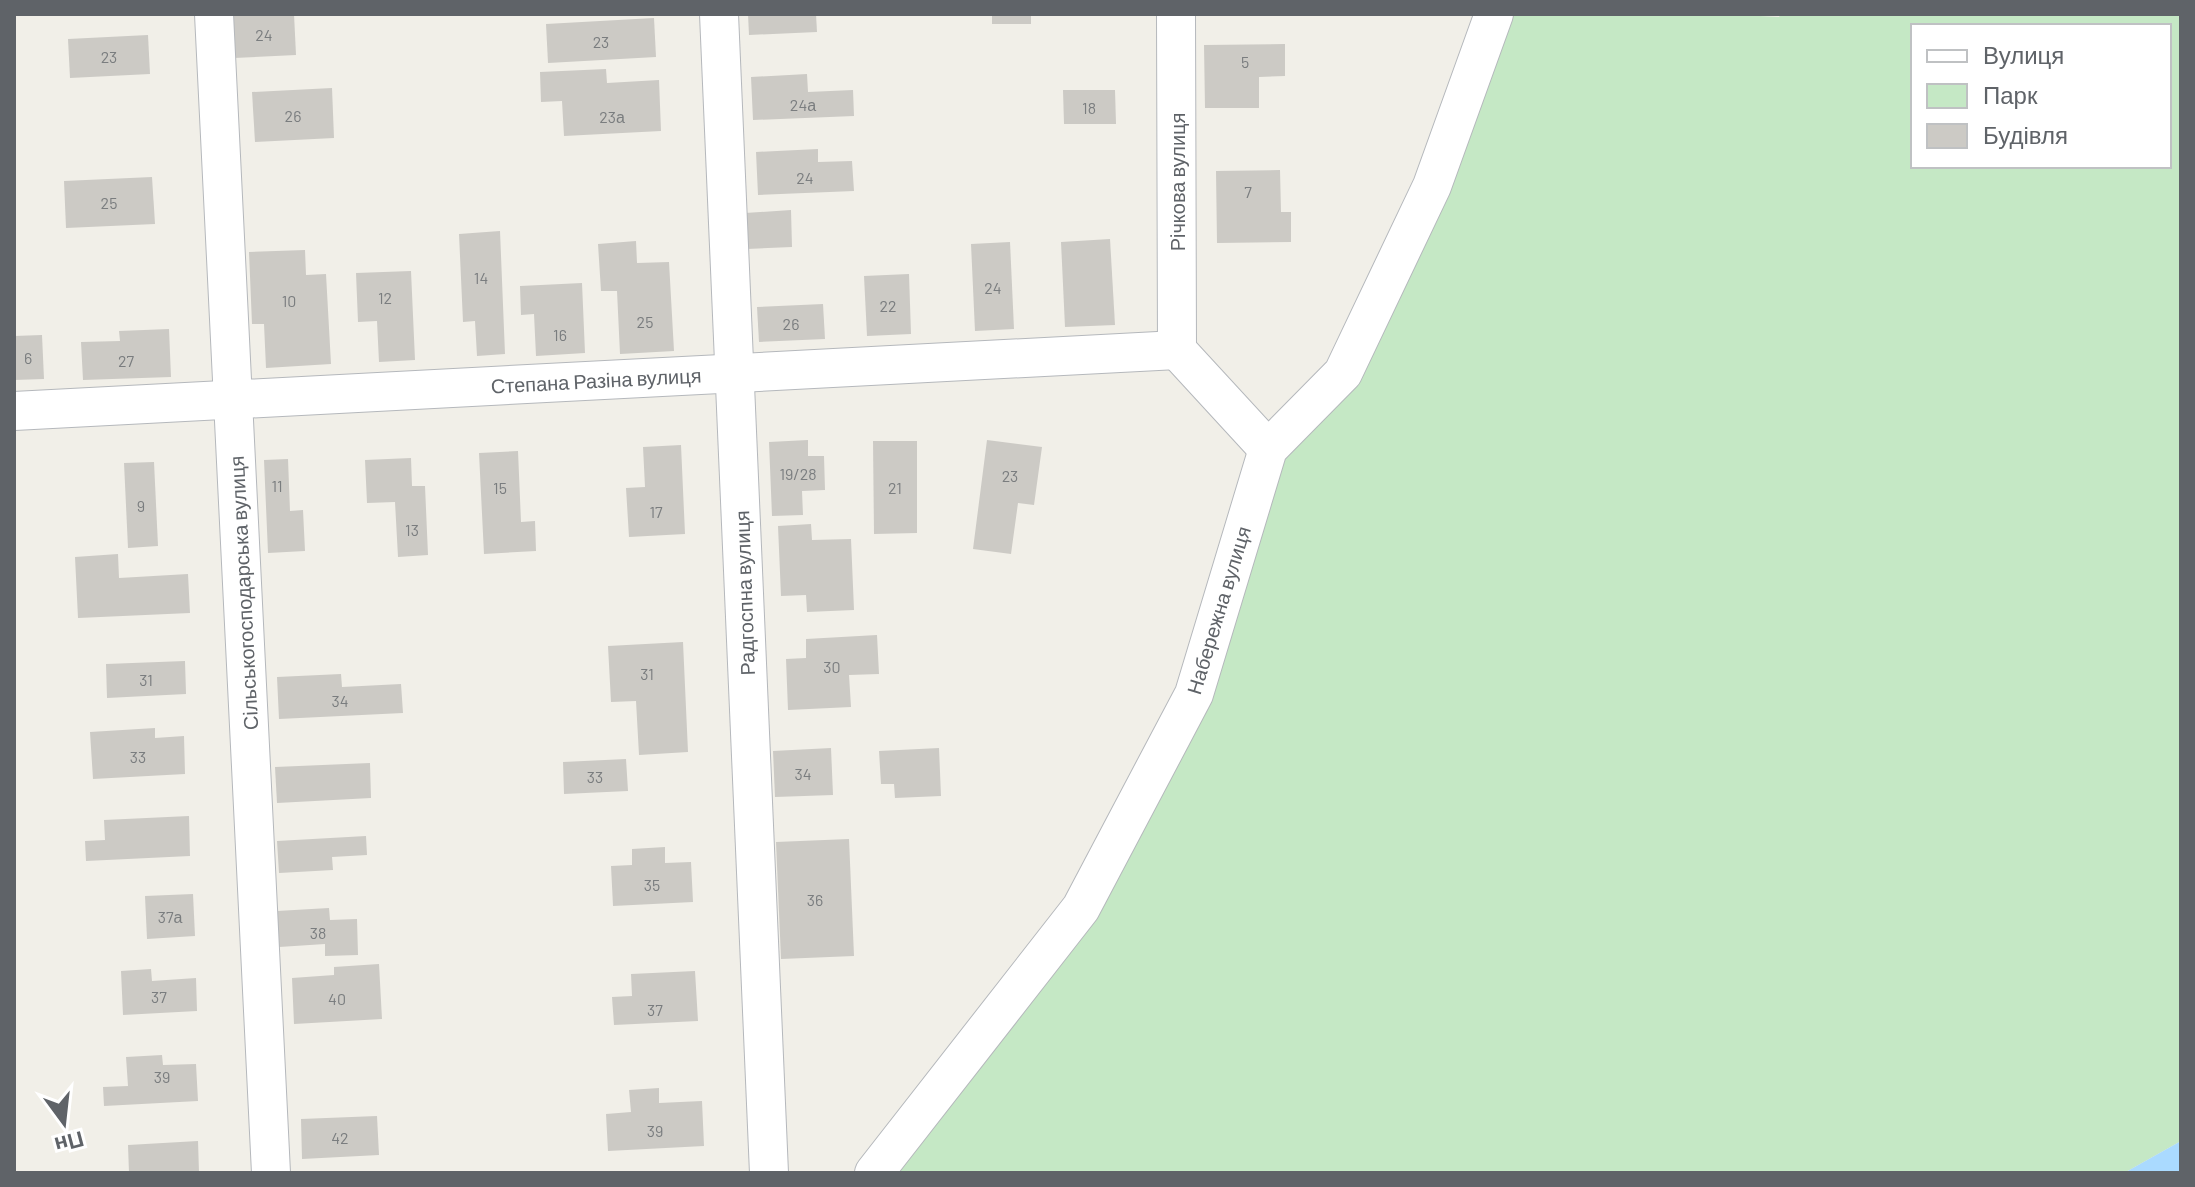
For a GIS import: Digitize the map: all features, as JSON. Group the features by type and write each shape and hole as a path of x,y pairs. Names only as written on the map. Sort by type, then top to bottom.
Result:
{"street":[{"name":"Сільськогосподарська вулиця","path":"214,14 271,1173"},
{"name":"Радгоспна вулиця","path":"719,14 769,1173"},
{"name":"Річкова вулиця","path":"1176,14 1177,350"},
{"name":"Набережна вулиця","path":"874,1173 1081,908 1194,694 1268,449 1343,373 1432,186 1494,14"},
{"name":"Степана Разіна вулиця","path":"14,411 1177,350"},
{"path":"1177,350 1268,449"}],"green space":[{"path":"1494,14 1779,17 1781,14 2181,14 2181,1141 2124,1173 875,1173 1081,908 1194,694 1268,449 1343,373"}],"water":[{"path":"2181,1141 2181,1173 2124,1173"}],"building":[{"path":"232,14 294,14 296,55 234,58"},
{"path":"748,14 816,14 817,32 749,35"},
{"path":"992,14 1031,14 1031,24 992,24"},
{"path":"654,18 656,57 548,63 546,24"},
{"path":"148,35 150,74 70,78 68,39"},
{"path":"1285,44 1285,76 1259,77 1259,108 1205,108 1204,45"},
{"path":"606,69 607,83 659,80 661,131 564,136 562,101 541,102 540,72"},
{"path":"807,74 808,92 853,90 854,116 753,120 751,77"},
{"path":"332,88 334,138 255,142 252,92"},
{"path":"1063,90 1115,90 1116,124 1064,124"},
{"path":"818,149 818,162 852,161 854,191 758,195 756,152"},
{"path":"1280,170 1281,212 1291,212 1291,242 1217,243 1216,171"},
{"path":"152,177 155,224 66,228 64,181"},
{"path":"791,210 792,247 747,249 745,213"},
{"path":"500,231 505,354 477,356 475,321 463,322 459,234"},
{"path":"1110,239 1115,325 1065,327 1061,242"},
{"path":"636,241 637,263 669,262 674,351 620,354 617,291 601,291 598,244"},
{"path":"1010,242 1014,329 975,331 971,244"},
{"path":"305,250 306,275 326,274 331,364 266,368 264,324 252,324 249,252"},
{"path":"411,271 415,360 379,362 377,321 358,322 356,273"},
{"path":"909,274 911,334 867,336 864,276"},
{"path":"582,283 585,353 536,356 534,314 521,315 520,286"},
{"path":"823,304 825,339 759,342 757,307"},
{"path":"169,329 171,377 83,380 81,342 120,341 119,331"},
{"path":"42,335 44,379 14,380 14,336"},
{"path":"808,440 808,456 824,456 825,490 802,491 803,515 772,516 769,442"},
{"path":"987,440 1042,447 1034,505 1018,503 1011,554 973,549"},
{"path":"873,441 917,441 917,533 874,534"},
{"path":"681,445 685,534 629,537 626,488 645,487 643,447"},
{"path":"518,451 521,522 535,521 536,551 484,554 479,453"},
{"path":"411,458 412,486 425,486 428,555 398,557 395,502 367,503 365,460"},
{"path":"288,459 290,511 303,510 305,551 268,553 264,460"},
{"path":"154,462 158,546 128,548 124,463"},
{"path":"811,524 812,540 851,539 854,610 807,612 806,595 781,596 778,526"},
{"path":"118,554 119,578 188,574 190,613 78,618 75,557"},
{"path":"877,635 879,674 849,675 851,707 788,710 786,659 806,658 806,639"},
{"path":"683,642 688,752 639,755 636,701 611,702 608,646"},
{"path":"185,661 186,694 107,698 106,664"},
{"path":"341,674 342,687 401,684 403,713 279,719 277,677"},
{"path":"155,728 155,738 184,736 185,774 93,779 90,732"},
{"path":"831,748 833,795 775,797 773,751"},
{"path":"939,748 941,796 895,798 894,784 881,784 879,751"},
{"path":"626,759 628,791 564,794 563,762"},
{"path":"370,763 371,798 277,803 275,767"},
{"path":"189,816 190,856 86,861 85,841 105,840 104,820"},
{"path":"366,836 367,855 332,857 333,870 279,873 277,841"},
{"path":"849,839 854,956 781,959 776,842"},
{"path":"665,847 665,863 691,862 693,902 613,906 611,866 632,865 632,849"},
{"path":"193,894 195,936 147,939 145,896"},
{"path":"329,908 330,920 357,919 358,955 325,956 325,944 279,947 277,911"},
{"path":"379,964 382,1019 294,1024 292,978 334,975 334,967"},
{"path":"151,969 152,981 196,978 197,1011 123,1015 121,971"},
{"path":"695,971 698,1021 614,1025 612,997 632,996 631,974"},
{"path":"162,1055 163,1065 196,1064 198,1101 104,1106 103,1087 128,1086 126,1057"},
{"path":"659,1088 659,1103 702,1101 704,1146 608,1151 606,1114 631,1112 629,1090"},
{"path":"377,1116 379,1155 302,1159 301,1119"},
{"path":"198,1141 199,1173 129,1173 128,1145"}]}
